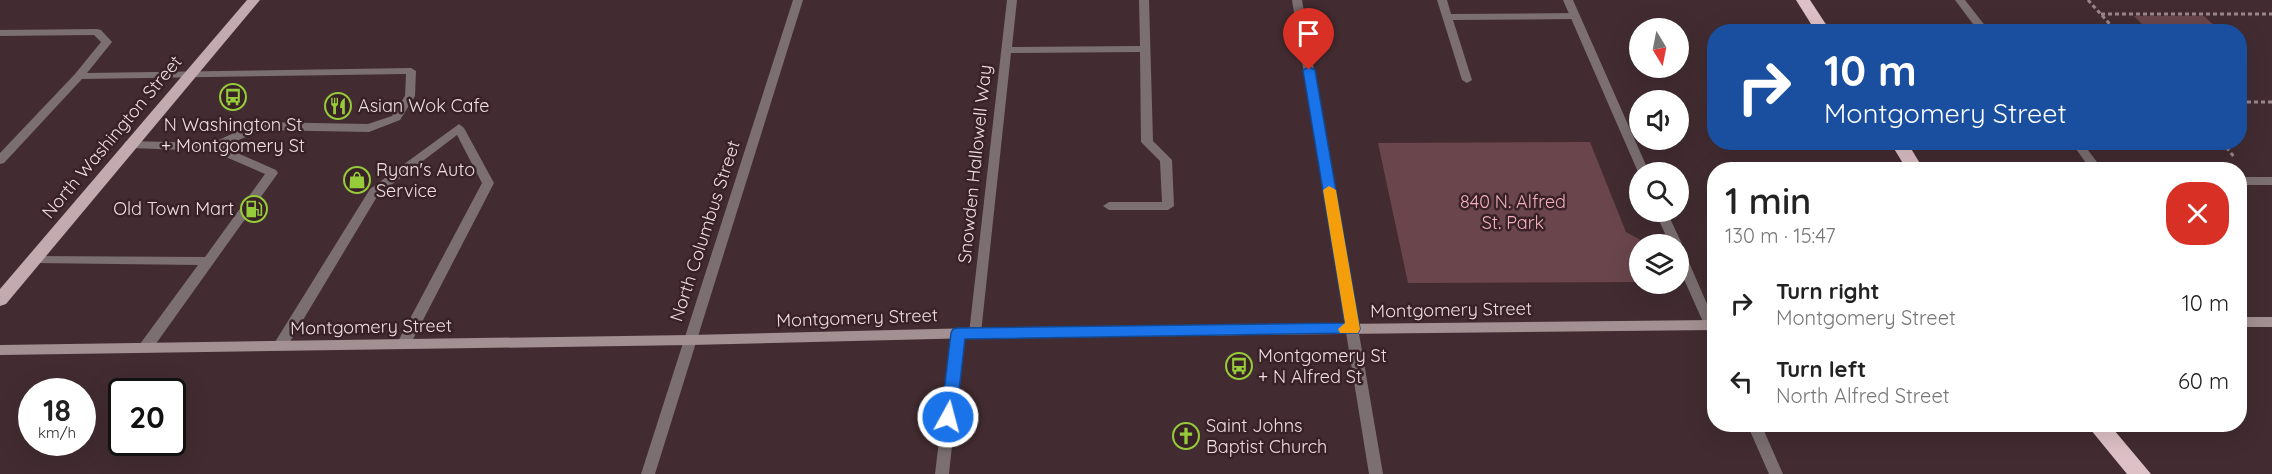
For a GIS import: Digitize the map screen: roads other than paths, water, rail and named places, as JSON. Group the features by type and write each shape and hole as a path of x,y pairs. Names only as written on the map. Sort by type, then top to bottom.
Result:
{"highway":[{"path":"1803,0 1819,24"},
{"path":"2103,432 2140,474"}],"main road":[{"name":"North Washington Street","path":"0,300 254,0"}],"street":[{"name":"North Columbus Street","path":"648,474 798,0"},
{"name":"Snowden Hallowell Way","path":"975,333 1012,0"},
{"path":"1109,206 1168,206 1166,160 1147,142 1144,0"},
{"path":"1297,0 1376,474"},
{"path":"1442,0 1467,80"},
{"path":"1568,0 1640,162"},
{"path":"1960,0 1979,24"},
{"path":"1447,17 1575,16"},
{"path":"0,33 97,32 106,42 79,76 0,160"},
{"path":"1006,50 1145,49"},
{"path":"79,76 411,72 410,96 396,118 369,128 258,126 214,147"},
{"path":"280,346 374,192 459,128 488,183 403,345"},
{"path":"130,144 214,147 272,174 145,348"},
{"path":"2082,150 2092,162"},
{"path":"2247,181 2272,181"},
{"path":"34,259 209,261"},
{"path":"1689,275 1707,315"},
{"path":"2247,322 2272,322"},
{"name":"Montgomery Street","path":"0,350 690,340 958,333 1707,328"},
{"path":"942,474 958,333"},
{"path":"1758,432 1776,474"}],"place":[{"name":"N Washington St + Montgomery St","path":"233,97"},
{"name":"Asian Wok Cafe","path":"338,106"},
{"name":"Ryan's Auto Service","path":"357,180"},
{"name":"Old Town Mart","path":"254,209"},
{"name":"Montgomery St + N Alfred St","path":"1239,366"},
{"name":"Saint Johns Baptist Church","path":"1186,436"}],"park label":[{"name":"840 N. Alfred St. Park","path":"1513,212"}]}
